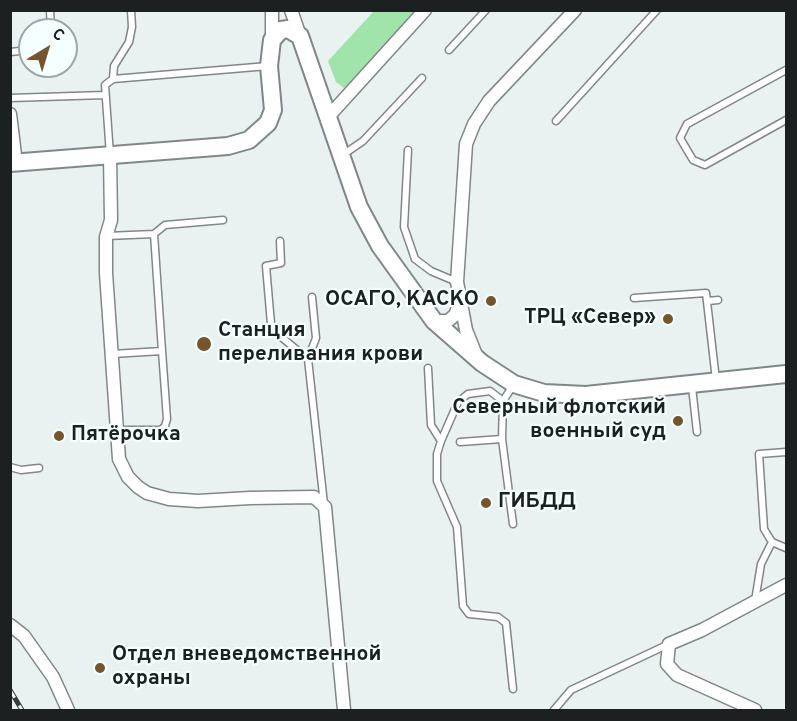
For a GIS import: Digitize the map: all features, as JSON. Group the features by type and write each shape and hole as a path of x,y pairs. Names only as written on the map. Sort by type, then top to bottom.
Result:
{"street":[{"path":"11,122 13,163 228,146 249,140 268,123 273,110 269,66 272,10"},
{"path":"291,10 358,207 380,246 434,321 482,363 514,384 544,393 586,395 786,374"},
{"path":"328,117 425,10"},
{"path":"482,363 474,351 466,330 457,282 466,144 474,124 489,101 575,10"},
{"path":"272,40 281,30 288,29 300,36"},
{"path":"110,155 111,219 106,237 106,273 118,459 128,477 147,493 169,499 198,501 314,497 325,507 344,711"},
{"path":"434,321 448,321 455,315 460,303"},
{"path":"755,711 677,675 667,664 669,644 702,630 786,585"},
{"path":"10,625 24,636 52,677 68,711"}],"lane":[{"path":"113,79 114,66 129,42 132,27 131,10"},
{"path":"449,50 486,10"},
{"path":"556,122 657,10"},
{"path":"110,155 105,85 113,79 269,66"},
{"path":"786,70 687,124 680,138 693,160 705,165 786,120"},
{"path":"341,156 363,141 422,78"},
{"path":"10,98 105,95"},
{"path":"408,150 404,226 415,259 432,271 457,282"},
{"path":"106,237 154,234 165,225 223,220"},
{"path":"117,430 161,430 167,419 154,234"},
{"path":"280,240 281,263 266,266 271,324 280,336 308,359"},
{"path":"634,298 706,293 716,381"},
{"path":"312,297 316,338 308,359 325,507"},
{"path":"708,301 718,300"},
{"path":"112,354 162,351"},
{"path":"428,368 431,425 441,441"},
{"path":"691,383 697,432"},
{"path":"513,524 502,439 503,401 514,384"},
{"path":"503,401 490,391 468,394 458,402 437,454 437,481 457,527 463,606 469,614 498,616 506,623 513,690"},
{"path":"460,442 502,439"},
{"path":"786,452 759,454 764,529 772,542 786,548"},
{"path":"10,467 21,470 39,468"},
{"path":"755,602 761,564 772,542"},
{"path":"554,711 571,690 669,644"}],"green space":[{"path":"374,11 421,11 347,90 336,82 328,61"}],"railway":[{"path":"10,690 22,710"}],"place":[{"name":"ОСАГО, КАСКО","path":"491,301"},
{"name":"ТРЦ «Север»","path":"668,319"},
{"name":"Станция переливания крови","path":"204,344"},
{"name":"Северный флотский военный суд","path":"678,421"},
{"name":"Пятёрочка","path":"59,436"},
{"name":"ГИБДД","path":"486,503"},
{"name":"Отдел вневедомственной охраны","path":"100,668"}]}
